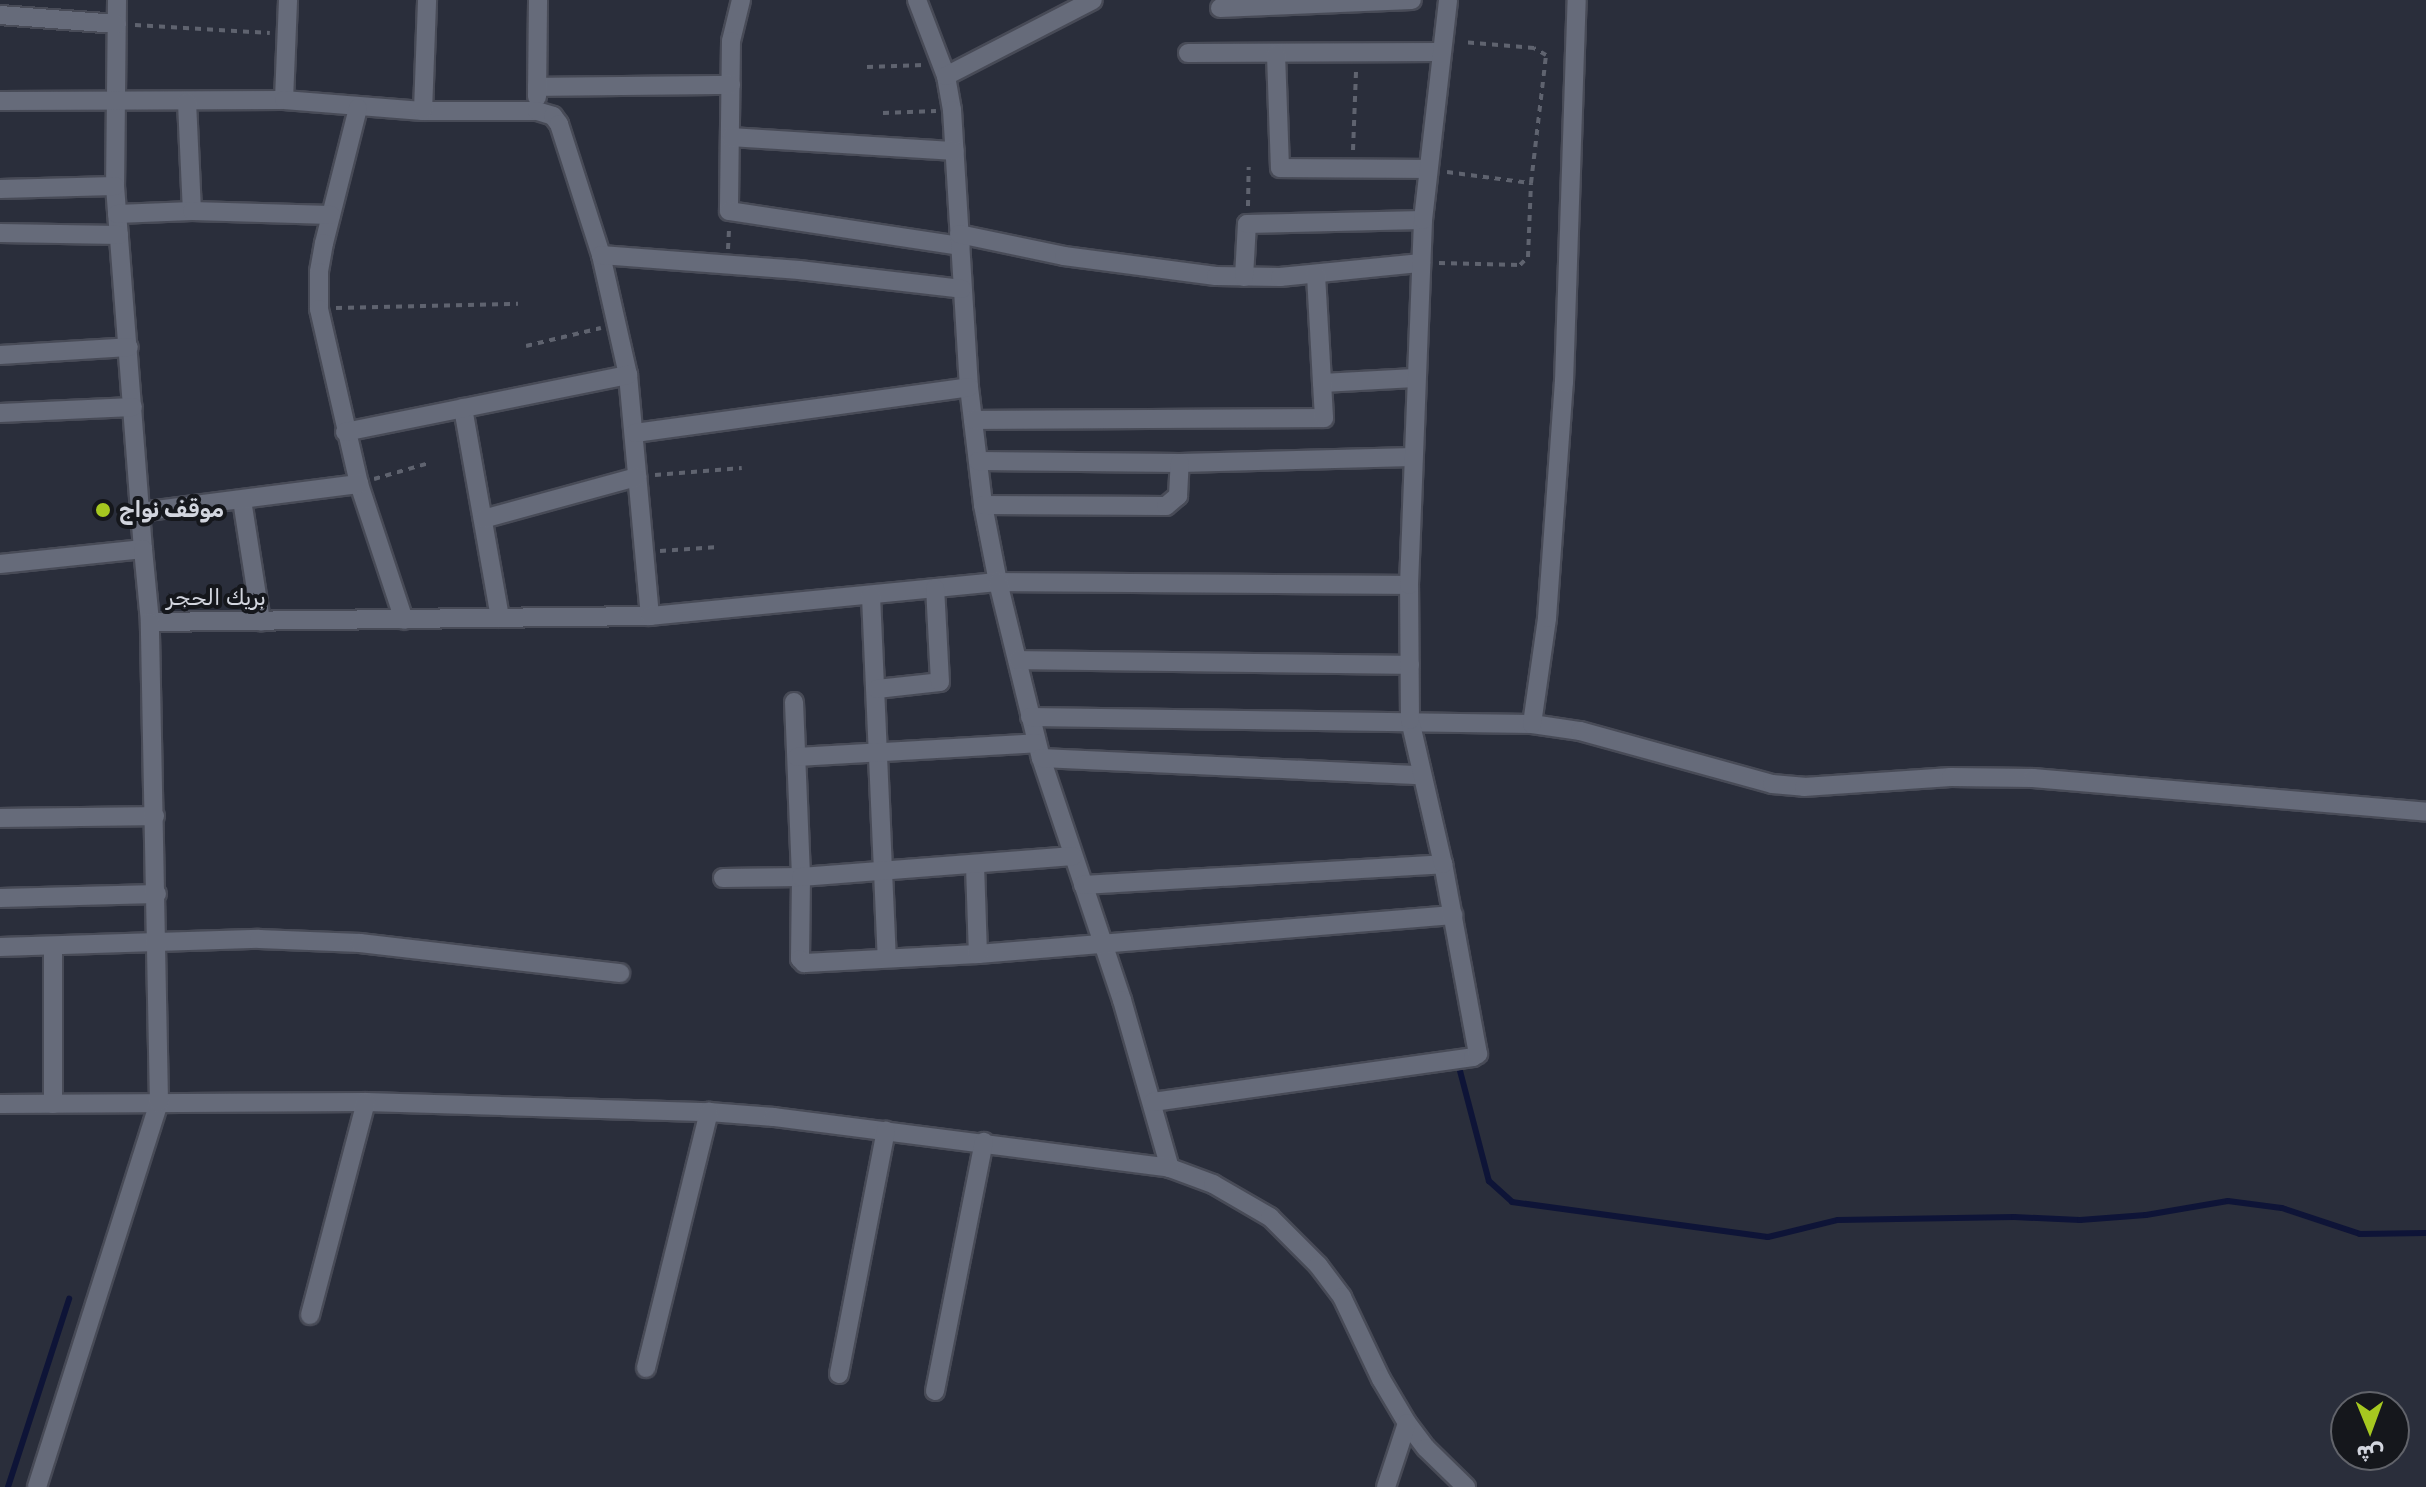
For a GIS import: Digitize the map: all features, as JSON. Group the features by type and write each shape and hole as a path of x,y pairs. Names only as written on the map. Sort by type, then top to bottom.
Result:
{"street":[{"name":"بريك الحجر","path":"117,0 115,186 150,622 650,616 998,582 1409,585"},
{"path":"284,100 284,33 288,0"},
{"path":"423,111 427,0"},
{"path":"537,111 538,0"},
{"path":"741,0 732,29 729,211 960,240 1165,272 1244,277 1316,274 1421,263"},
{"path":"917,0 944,70 952,110 969,387 983,505 998,582 1039,750 1153,1102 1170,1168"},
{"path":"944,70 1093,0"},
{"path":"1220,8 1412,0"},
{"path":"1153,1102 1473,1057 1479,1047 1443,864 1410,720 1409,585 1423,220 1426,169 1448,0"},
{"path":"1532,724 1547,618 1565,368 1577,0"},
{"path":"0,15 117,24"},
{"path":"1188,53 1356,53 1442,47"},
{"path":"1276,54 1280,168 1426,169"},
{"path":"537,87 731,85"},
{"path":"0,101 284,100 423,111 537,111 553,116 559,124 601,255 628,375 650,616"},
{"path":"187,102 192,211"},
{"path":"358,108 319,272 319,309 359,484 404,620"},
{"path":"731,137 955,151"},
{"path":"0,189 115,186"},
{"path":"117,214 192,211 331,215"},
{"path":"1244,277 1247,224 1423,220"},
{"path":"0,233 119,235"},
{"path":"601,255 728,263 962,289"},
{"path":"973,420 1324,418 1316,274"},
{"path":"0,355 129,347"},
{"path":"345,432 628,375"},
{"path":"1322,383 1415,378"},
{"path":"635,433 969,387"},
{"path":"0,413 133,407"},
{"path":"463,408 500,618"},
{"path":"978,461 1180,463 1413,457"},
{"path":"983,505 1166,506 1178,496 1180,463"},
{"path":"483,519 637,477"},
{"path":"140,512 359,484"},
{"path":"242,500 261,622"},
{"path":"0,564 143,549"},
{"path":"877,689 940,682 935,588"},
{"path":"871,596 887,958"},
{"path":"37,1487 159,1102 159,941 150,622"},
{"path":"1018,660 1410,665"},
{"path":"794,702 801,962 978,954 1453,915"},
{"path":"1030,717 1532,724 1594,734 1772,784 1804,787 1951,777 2033,778 2426,812"},
{"path":"797,757 879,750 1039,750 1421,775"},
{"path":"0,818 155,816"},
{"path":"723,878 801,877 1073,856"},
{"path":"1083,885 1443,864"},
{"path":"975,865 978,954"},
{"path":"0,898 157,894"},
{"path":"0,947 159,941 360,943 620,973"},
{"path":"53,946 53,1104"},
{"path":"310,1315 366,1102"},
{"path":"0,1104 366,1102 709,1112 886,1130 1170,1168 1213,1184 1270,1217 1318,1265 1342,1297 1381,1379 1407,1423 1426,1448 1466,1487"},
{"path":"646,1368 709,1112"},
{"path":"839,1374 886,1130"},
{"path":"935,1391 984,1142"},
{"path":"1386,1487 1407,1423"}],"path":[{"path":"117,24 284,33"},
{"path":"1421,263 1524,264 1528,257 1531,183 1546,55 1534,48 1442,47"},
{"path":"1353,168 1356,53"},
{"path":"867,67 944,70"},
{"path":"883,113 952,110"},
{"path":"1247,224 1249,167"},
{"path":"1426,169 1531,183"},
{"path":"728,263 729,211"},
{"path":"319,309 518,304"},
{"path":"526,346 618,324"},
{"path":"359,484 429,463"},
{"path":"637,477 742,468"},
{"path":"644,552 718,547"}],"waterway":[{"path":"1459,1067 1489,1181 1512,1202 1768,1237 1838,1220 2014,1217 2080,1220 2146,1215 2228,1201 2282,1208 2360,1234 2426,1233"},
{"path":"8,1487 69,1299"}],"place":[{"name":"موقف نواج","path":"103,510"}]}
